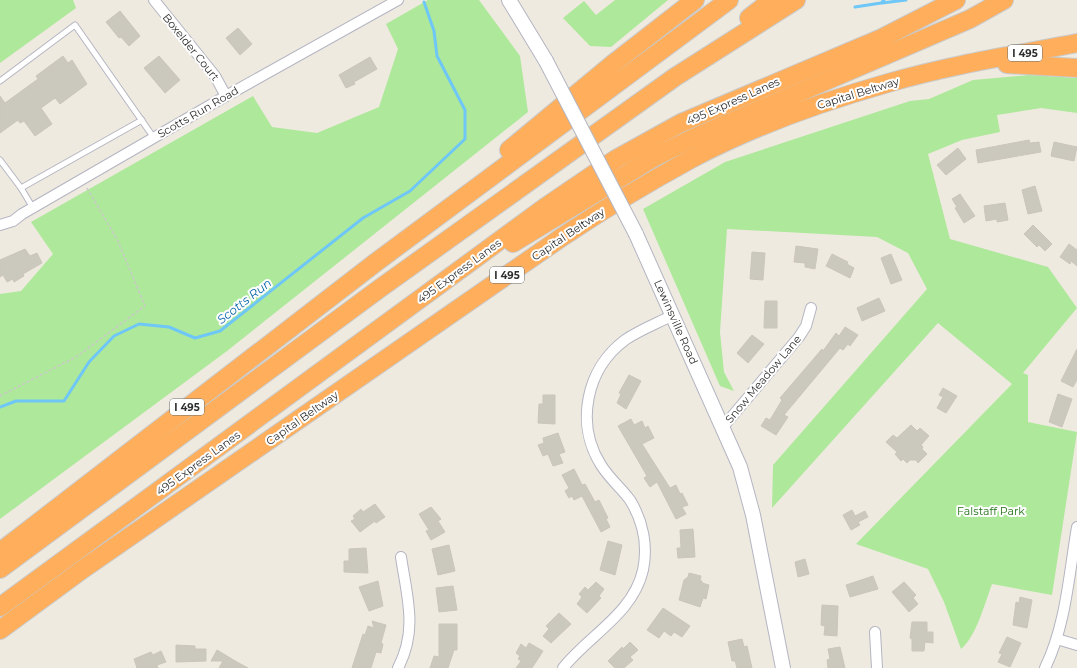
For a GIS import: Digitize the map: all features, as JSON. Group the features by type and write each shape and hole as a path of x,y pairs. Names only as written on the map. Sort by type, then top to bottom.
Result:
{"highway":[{"path":"375,263 552,113 695,0"},
{"name":"I 495","path":"0,552 375,263 729,0"},
{"path":"675,77 772,0"},
{"name":"I 495","path":"0,569 386,285 675,77 796,0"},
{"name":"495 Express Lanes","path":"0,607 46,575 578,183 649,140 717,107 882,38 956,0"},
{"path":"413,304 621,177 678,146 726,122 970,19 1004,0"},
{"name":"Capital Beltway","path":"0,630 83,569 562,237 648,183 692,158 786,117 888,83 1077,43"},
{"path":"972,64 1077,68"}],"main road":[{"name":"Lewinsville Road","path":"509,0 546,61 636,234 740,467 753,515 783,668"}],"street":[{"name":"Boxelder Court","path":"154,0 215,76 226,96"},
{"name":"Scotts Run Road","path":"0,225 13,221 82,179 226,96 398,0"},
{"name":"Snow Meadow Lane","path":"723,427 799,337 806,326 811,308"},
{"path":"564,668 624,608 638,584 645,556 644,540 637,512 630,500 601,465 590,440 587,412 592,384 598,370 615,348 626,339 673,315"},
{"path":"1045,668 1057,639 1062,619 1077,532"},
{"path":"398,668 408,647 411,620 401,557"},
{"path":"875,632 877,668"},
{"path":"1057,639 1077,645"}],"lane":[{"path":"0,81 75,25 154,138"},
{"path":"21,188 142,120"},
{"path":"0,160 21,188 33,208"}],"path":[{"path":"0,396 76,357 145,306 118,242 82,179"}],"green space":[{"path":"0,0 73,0 76,8 0,63"},
{"path":"428,0 479,0 520,56 528,112 227,351 0,519 0,294 21,291 53,254 31,222 253,96 272,127 317,133 379,107 398,49 386,24"},
{"path":"615,0 668,0 611,47 590,46 563,18 584,1 596,15"},
{"name":"Falstaff Park","path":"1029,75 1077,78 1077,113 1041,108 997,115 1000,132 962,140 928,154 950,239 1048,267 1077,308 1023,373 1028,375 1028,422 1077,432 1052,595 992,584 976,628 961,649 944,602 928,569 856,544 1012,384 938,323 772,508 773,465 927,289 908,253 877,237 727,229 720,332 724,372 734,391 720,386 643,209 725,162 910,101 929,99 973,80"}],"building":[{"path":"120,11 140,36 129,46 121,37 119,38 106,22"},
{"path":"238,28 252,44 240,55 226,38"},
{"path":"63,56 68,63 72,60 87,84 60,104 55,98 41,108 52,124 35,136 24,121 20,123 18,120 0,133 0,96 5,103 38,79 36,76"},
{"path":"159,56 180,80 165,93 144,68"},
{"path":"370,57 377,69 354,82 355,84 346,88 339,75"},
{"path":"1029,140 1030,143 1039,142 1041,152 978,163 976,150"},
{"path":"1054,142 1077,147 1074,161 1051,156"},
{"path":"958,148 966,159 946,175 937,165"},
{"path":"1035,186 1042,211 1028,214 1022,190"},
{"path":"960,194 975,216 964,223 955,208 957,207 952,199"},
{"path":"1005,203 1008,220 997,222 997,219 986,221 984,206"},
{"path":"1033,225 1052,244 1045,251 1039,245 1037,247 1024,234"},
{"path":"1069,244 1077,250 1077,266 1071,261 1070,264 1060,257"},
{"path":"796,246 818,249 815,269 805,267 805,263 794,262"},
{"path":"25,249 30,256 37,253 42,263 23,274 24,276 14,282 13,279 7,282 3,275 0,277 0,260"},
{"path":"752,252 765,253 763,280 750,279"},
{"path":"832,254 848,262 847,264 854,268 850,278 826,266"},
{"path":"891,254 902,280 891,284 881,258"},
{"path":"879,298 885,311 862,321 857,308"},
{"path":"765,301 777,301 777,328 764,328"},
{"path":"845,327 858,335 850,346 848,344 843,350 840,348 784,415 788,417 776,435 761,426 766,418 770,420 782,400 780,398 822,349 823,351 836,333 839,336"},
{"path":"752,335 764,344 748,363 737,353"},
{"path":"1077,349 1077,380 1073,387 1061,381"},
{"path":"629,375 641,381 626,409 617,403 621,394 619,393"},
{"path":"943,388 957,396 946,413 937,408 943,397 939,395"},
{"path":"1058,394 1072,399 1062,427 1049,422"},
{"path":"543,395 555,395 555,424 538,423 539,404 543,404"},
{"path":"631,419 634,425 642,421 645,428 648,426 654,438 642,444 670,488 676,485 680,494 682,493 688,505 682,507 686,514 676,519 657,482 650,487 644,478 647,476 618,426"},
{"path":"911,425 917,431 920,428 929,436 921,445 923,447 922,449 927,454 918,463 916,460 910,460 907,463 903,459 901,461 895,454 897,452 886,442 893,435 897,438"},
{"path":"558,433 565,452 559,454 563,463 553,466 548,454 543,456 538,445 544,443 543,438"},
{"path":"574,469 582,485 585,484 595,502 599,500 608,518 606,519 610,527 601,532 582,496 574,500 572,496 569,498 565,491 569,488 562,475"},
{"path":"375,504 385,517 376,523 375,521 360,532 351,521 355,519 353,516 361,509 363,512"},
{"path":"431,507 441,519 438,521 445,532 431,540 426,531 429,530 419,514"},
{"path":"852,510 855,516 865,511 868,517 858,522 860,525 851,530 843,515"},
{"path":"693,529 695,557 678,558 677,548 681,548 680,530"},
{"path":"608,541 622,545 615,575 600,570"},
{"path":"449,545 455,571 438,575 432,549"},
{"path":"366,548 368,573 344,572 344,561 349,561 349,549"},
{"path":"805,559 809,574 798,577 795,562"},
{"path":"689,573 701,576 700,581 709,585 706,599 703,598 700,607 679,600 684,580 688,577"},
{"path":"873,576 878,589 850,597 846,585"},
{"path":"378,581 383,606 369,611 359,587"},
{"path":"596,582 604,589 599,596 601,598 587,613 577,604 582,597 579,594 585,587 588,590"},
{"path":"904,582 916,595 913,598 918,604 909,612 892,592"},
{"path":"453,586 457,610 439,612 436,588"},
{"path":"1020,597 1032,600 1027,628 1013,625 1016,602 1019,603"},
{"path":"822,605 838,606 837,636 824,635 825,626 821,625"},
{"path":"663,608 690,626 682,637 674,632 671,636 664,631 659,638 647,630"},
{"path":"559,613 571,624 551,643 543,636 549,629 546,626"},
{"path":"372,621 386,625 381,643 383,644 381,653 376,652 371,668 352,668 363,634 365,635 368,626 374,628"},
{"path":"912,622 927,622 927,632 933,632 933,643 925,642 924,651 912,651 912,639 910,638"},
{"path":"439,624 457,624 457,650 454,650 448,668 430,668 434,656 439,657"},
{"path":"1007,637 1021,643 1010,667 998,662 1002,654 999,653"},
{"path":"742,639 744,647 747,646 752,668 737,668 735,661 732,661 728,642"},
{"path":"630,642 638,650 630,657 633,660 624,668 615,668 608,661 622,647 623,649"},
{"path":"529,643 543,651 532,668 516,668 521,661 518,659 520,656 516,653 521,644 526,648"},
{"path":"176,645 195,646 195,649 206,649 206,661 176,662"},
{"path":"840,647 845,668 828,668 827,660 830,659 828,649"},
{"path":"217,650 248,668 219,668 223,661 211,661"},
{"path":"161,651 166,662 157,665 158,668 137,668 134,659 151,652 153,655"}],"waterway":[{"name":"Scotts Run","path":"855,7 881,3 884,0"},
{"path":"882,3 906,0"},
{"name":"Scotts Run","path":"0,407 16,401 64,401 89,362 114,336 139,324 169,327 195,338 220,331 363,218 410,191 465,139 465,110 437,56 434,31 424,2"}]}
